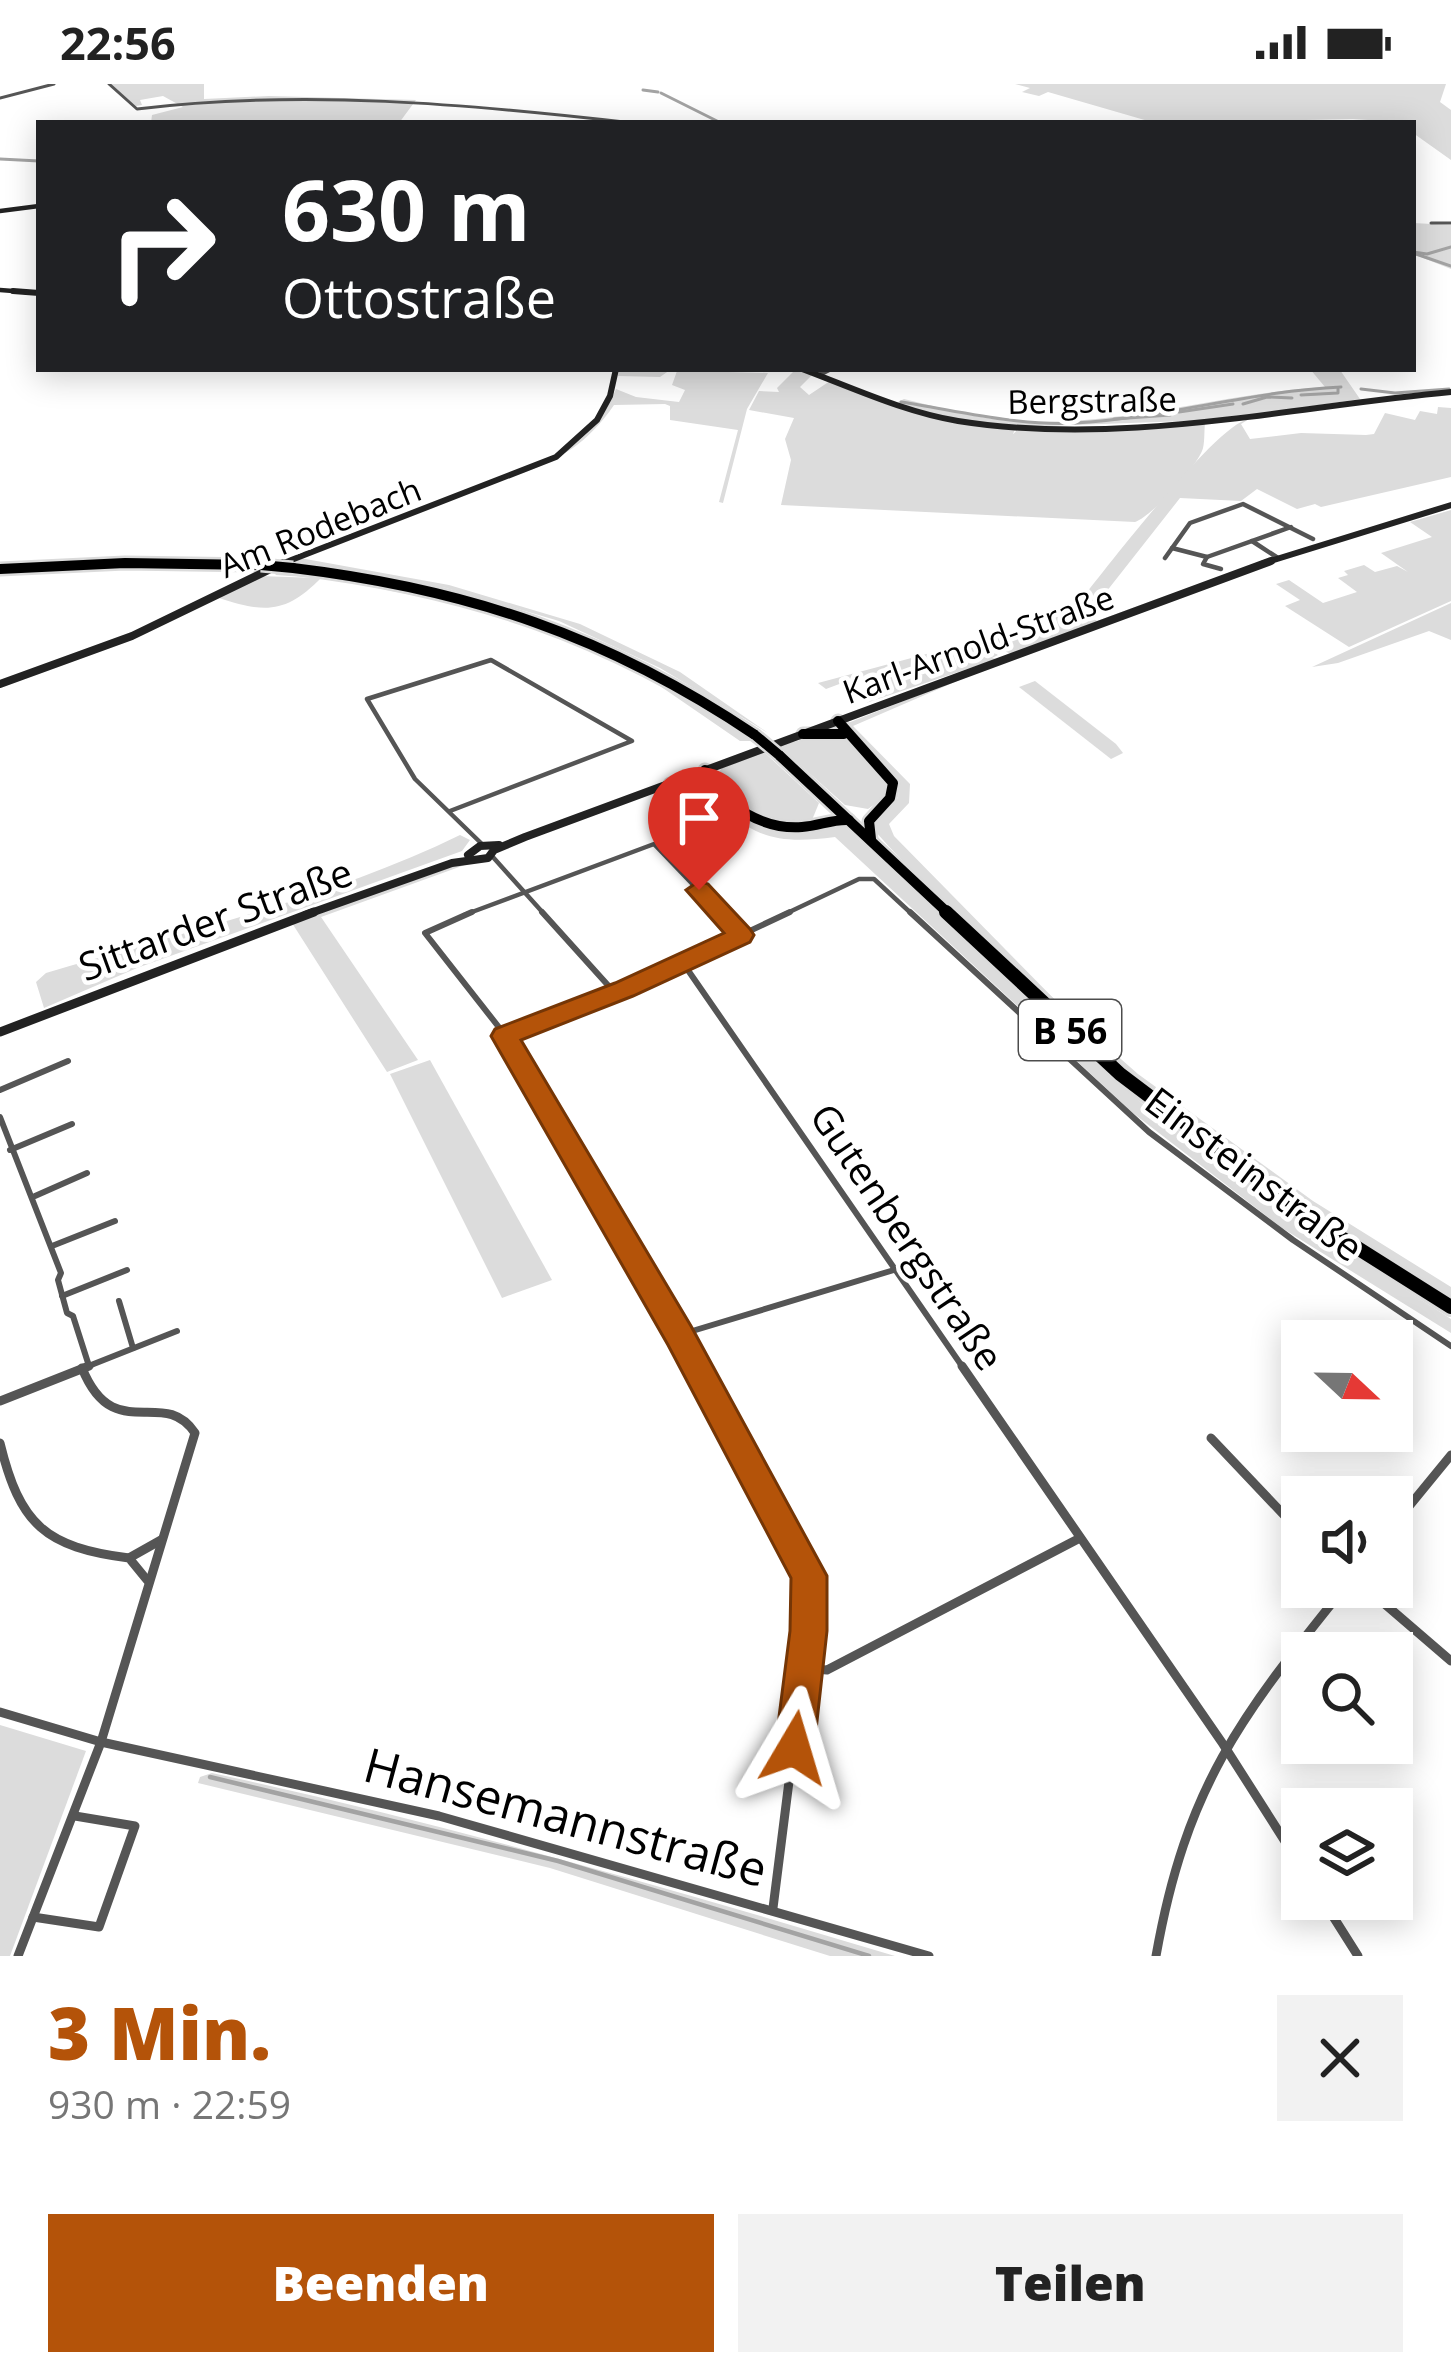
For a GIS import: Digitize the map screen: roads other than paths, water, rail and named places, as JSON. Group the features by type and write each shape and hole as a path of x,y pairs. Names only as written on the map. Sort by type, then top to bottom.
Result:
{"highway":[{"name":"B 56","path":"0,569 124,563 261,565 421,585 552,623 644,663 779,755 1052,1014 1160,1106 1313,1220 1451,1307"},
{"path":"838,721 844,734 857,743"},
{"path":"838,721 892,781 893,792 869,821 872,842"},
{"path":"803,734 844,734"},
{"path":"706,770 703,778 711,786 761,822 798,827 836,818 850,820"},
{"path":"706,770 728,799"},
{"path":"670,784 711,786"},
{"path":"798,827 820,816 821,793"},
{"path":"837,808 859,814 885,805"}],"street":[{"path":"0,98 54,84"},
{"path":"109,84 137,109 252,96 418,100 605,120"},
{"path":"0,211 36,206"},
{"path":"1431,223 1451,223"},
{"path":"0,290 36,293"},
{"name":"Am Rodebach","path":"0,684 132,636 290,560 556,458 581,438 604,408 616,372"},
{"path":"810,372 825,372"},
{"name":"Bergstraße","path":"819,375 952,420 1035,428 1219,421 1451,392"},
{"path":"1165,558 1190,523 1243,504 1312,539"},
{"name":"Karl-Arnold-Straße","path":"484,852 1278,559 1451,505"},
{"path":"1172,548 1207,556 1291,527"},
{"path":"1252,541 1278,559"},
{"path":"1207,556 1203,564 1221,569"},
{"path":"450,811 632,741 491,660 367,699 415,778 526,892 615,993"},
{"path":"741,935 657,845 424,932 505,1036 679,1336 809,1576 804,1668 772,1909"},
{"name":"Sittarder Straße","path":"0,1032 154,970 484,852"},
{"name":"Einsteinstraße","path":"683,963 859,880 874,879 1149,1132 1293,1240 1451,1346"},
{"path":"505,1036 683,963"},
{"name":"Gutenbergstraße","path":"683,963 1223,1744 1281,1835"},
{"path":"0,1090 68,1061"},
{"path":"0,1117 13,1143 10,1150"},
{"path":"10,1150 72,1124"},
{"path":"10,1150 34,1196 35,1211 61,1273 62,1296 94,1395 111,1409 179,1416 194,1427 194,1442 147,1580 101,1742 19,1956"},
{"path":"34,1196 87,1173"},
{"path":"51,1246 116,1221"},
{"path":"62,1296 127,1270"},
{"path":"679,1336 894,1270"},
{"path":"118,1301 133,1348"},
{"path":"0,1401 177,1331"},
{"path":"1211,1438 1281,1512"},
{"path":"0,1443 5,1493 31,1523 57,1543 129,1558 161,1540"},
{"path":"1413,1501 1451,1455"},
{"path":"804,1668 826,1670 1080,1538"},
{"path":"129,1558 147,1580"},
{"path":"1156,1956 1176,1849 1196,1794 1223,1744 1329,1608"},
{"path":"1390,1608 1451,1660"},
{"name":"Hansemannstraße","path":"0,1712 101,1742 439,1816 929,1956"},
{"path":"33,1917 99,1927 135,1826 75,1816"},
{"path":"1335,1920 1358,1956"}],"waterway":[{"path":"643,90 658,92"},
{"path":"661,93 715,120"},
{"path":"0,159 36,161"},
{"path":"1416,252 1451,247"},
{"path":"1416,254 1451,266"},
{"path":"901,402 1010,420 1075,423 1341,387"},
{"path":"1301,395 1338,393 1338,389"},
{"path":"1361,389 1395,393 1449,389"},
{"path":"1243,404 1267,397 1292,398"},
{"path":"1179,412 1233,404"},
{"path":"1114,419 1170,415"},
{"path":"210,1777 558,1861 869,1956"}]}
